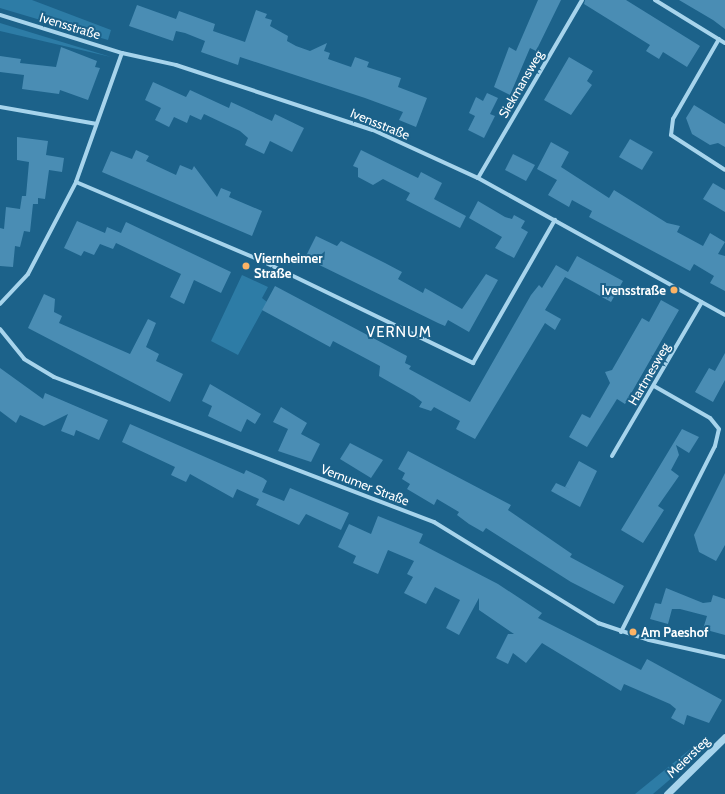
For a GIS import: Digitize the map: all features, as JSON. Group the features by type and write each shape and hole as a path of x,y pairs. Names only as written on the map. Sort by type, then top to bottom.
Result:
{"street":[{"name":"Siekmansweg","path":"478,178 582,0"},
{"path":"655,0 725,43"},
{"name":"Ivensstraße","path":"0,15 122,53 176,65 374,130 478,178 725,315"},
{"path":"719,39 673,118 672,135 725,170"},
{"path":"0,304 28,274 76,182 122,53"},
{"path":"0,107 96,124"},
{"path":"76,182 265,263 473,363 555,220"},
{"name":"Hartmesweg","path":"612,456 702,302"},
{"name":"Vernumer Straße","path":"0,329 24,359 54,377 434,522 559,602 621,632 725,657"},
{"path":"621,632 715,446 719,428 710,418 654,386"},
{"name":"Meiersteg","path":"667,794 725,737"}],"shaded area":[{"path":"0,0 32,0 111,30 108,40 0,8"},
{"path":"0,23 111,57 0,31"},
{"path":"242,275 268,287 262,298 267,302 238,355 211,341"},
{"path":"704,738 709,746 653,794 635,794"}],"building":[{"path":"538,0 561,0 536,51 530,48 510,95 494,87 509,47 516,51"},
{"path":"585,0 626,0 700,46 687,67 663,52 659,59 646,51 650,45 584,4"},
{"path":"679,0 725,0 725,29 713,20"},
{"path":"137,5 176,19 179,11 215,24 213,31 245,42 256,10 267,14 265,18 272,20 270,26 288,36 287,41 296,46 310,51 327,43 324,51 330,53 328,59 351,67 355,57 369,62 367,67 401,78 398,87 427,98 416,127 399,120 403,112 365,98 240,57 238,65 201,52 205,41 185,33 176,31 173,41 129,26"},
{"path":"61,47 97,61 95,67 100,68 88,100 60,90 59,94 22,89 24,75 0,72 0,56 21,59 20,63 56,67"},
{"path":"569,57 593,71 587,81 592,85 571,115 544,100"},
{"path":"153,82 186,97 190,90 229,108 231,102 272,121 275,114 304,128 292,152 270,141 264,154 245,145 248,138 240,131 204,114 201,120 190,115 187,123 174,117 169,127 155,120 161,108 145,100"},
{"path":"487,93 498,98 490,114 495,116 484,138 468,130 475,116 469,113 476,97 483,101"},
{"path":"694,105 725,124 725,147 718,143 710,145 692,134 686,118"},
{"path":"17,137 48,141 46,155 64,158 62,172 49,170 45,199 38,198 38,204 33,204 30,232 24,231 20,247 15,246 13,267 0,266 0,228 4,229 6,207 20,209 22,196 26,196 29,162 17,160"},
{"path":"630,139 653,152 642,170 619,157"},
{"path":"551,142 569,152 561,167 609,198 614,190 667,223 680,226 677,232 703,246 710,233 725,242 718,254 725,256 725,291 710,283 714,276 694,264 690,271 589,217 592,211 572,200 569,207 548,195 557,180 537,169"},
{"path":"136,150 149,156 146,161 176,175 180,165 192,170 194,166 217,197 221,188 231,192 229,197 262,211 252,236 102,172 111,151 132,159"},
{"path":"361,150 418,178 421,172 442,183 434,199 466,216 460,228 406,200 410,193 383,179 373,185 358,177 358,168 353,166"},
{"path":"513,154 535,165 526,181 505,170"},
{"path":"713,183 725,190 725,212 703,199"},
{"path":"478,201 505,217 512,219 514,215 525,221 521,228 528,232 514,258 495,248 502,237 469,218"},
{"path":"77,221 105,233 107,227 121,233 126,222 231,272 221,293 194,280 184,304 170,297 181,274 116,243 113,249 100,244 94,255 84,251 81,256 64,248"},
{"path":"316,236 337,246 341,241 385,263 402,272 398,279 423,293 425,288 462,309 486,274 498,280 469,332 448,320 445,326 438,323 305,258"},
{"path":"577,256 623,281 611,302 565,277 545,310 561,319 555,330 545,323 475,439 456,429 460,421 434,407 431,411 419,407 422,402 379,376 380,366 333,341 330,347 262,310 275,286 407,356 405,363 411,366 409,369 470,402 531,295 539,285 542,288 556,265 568,272"},
{"path":"44,294 55,299 54,312 62,316 59,323 130,354 148,319 156,323 146,347 159,354 156,361 183,374 170,402 28,328"},
{"path":"661,300 679,310 625,404 617,399 587,447 569,437 582,414 590,418 610,383 605,372 612,370 642,318 649,322"},
{"path":"725,353 725,380 713,402 695,392 709,368 715,371"},
{"path":"0,368 43,399 45,393 108,420 99,440 76,430 74,436 61,431 68,414 44,426 20,415 16,423 0,411"},
{"path":"210,384 261,414 255,424 247,419 241,432 208,416 212,406 202,401"},
{"path":"281,407 307,423 301,434 320,444 311,462 278,451 288,429 273,422"},
{"path":"130,424 244,474 246,470 263,478 267,481 262,492 284,501 290,488 349,513 341,530 306,514 299,525 256,505 259,499 237,489 233,498 190,474 186,482 171,475 175,467 122,442"},
{"path":"682,429 699,437 689,453 676,445 679,455 671,470 679,476 658,506 664,510 643,543 621,530"},
{"path":"350,443 383,460 371,478 340,459"},
{"path":"408,451 511,505 508,510 572,554 570,557 624,586 614,604 571,582 486,528 483,532 469,524 457,515 459,512 437,499 434,505 407,489 410,484 402,479 405,473 398,469"},
{"path":"579,461 597,471 580,507 551,491 556,483 569,489 565,487"},
{"path":"725,473 725,545 716,561 699,552 694,535"},
{"path":"378,516 423,534 419,543 498,584 542,613 538,618 641,670 647,659 722,700 709,723 687,715 684,725 671,718 676,709 670,704 624,684 621,691 542,643 526,663 513,653 508,664 496,658 508,634 514,634 479,610 479,598 459,635 446,628 460,600 435,587 426,604 404,593 413,577 407,574 414,561 388,550 378,574 353,563 356,556 338,547 349,524 371,534"},
{"path":"666,588 703,603 711,602 713,595 725,599 725,635 703,629 707,616 680,609 672,609 668,624 650,619 655,603 661,604"}],"place":[{"name":"Viernheimer Straße","path":"246,266"},
{"name":"Ivensstraße","path":"674,290"},
{"name":"Am Paeshof","path":"633,632"}],"district":[{"name":"VERNUM","path":"399,333"}]}
